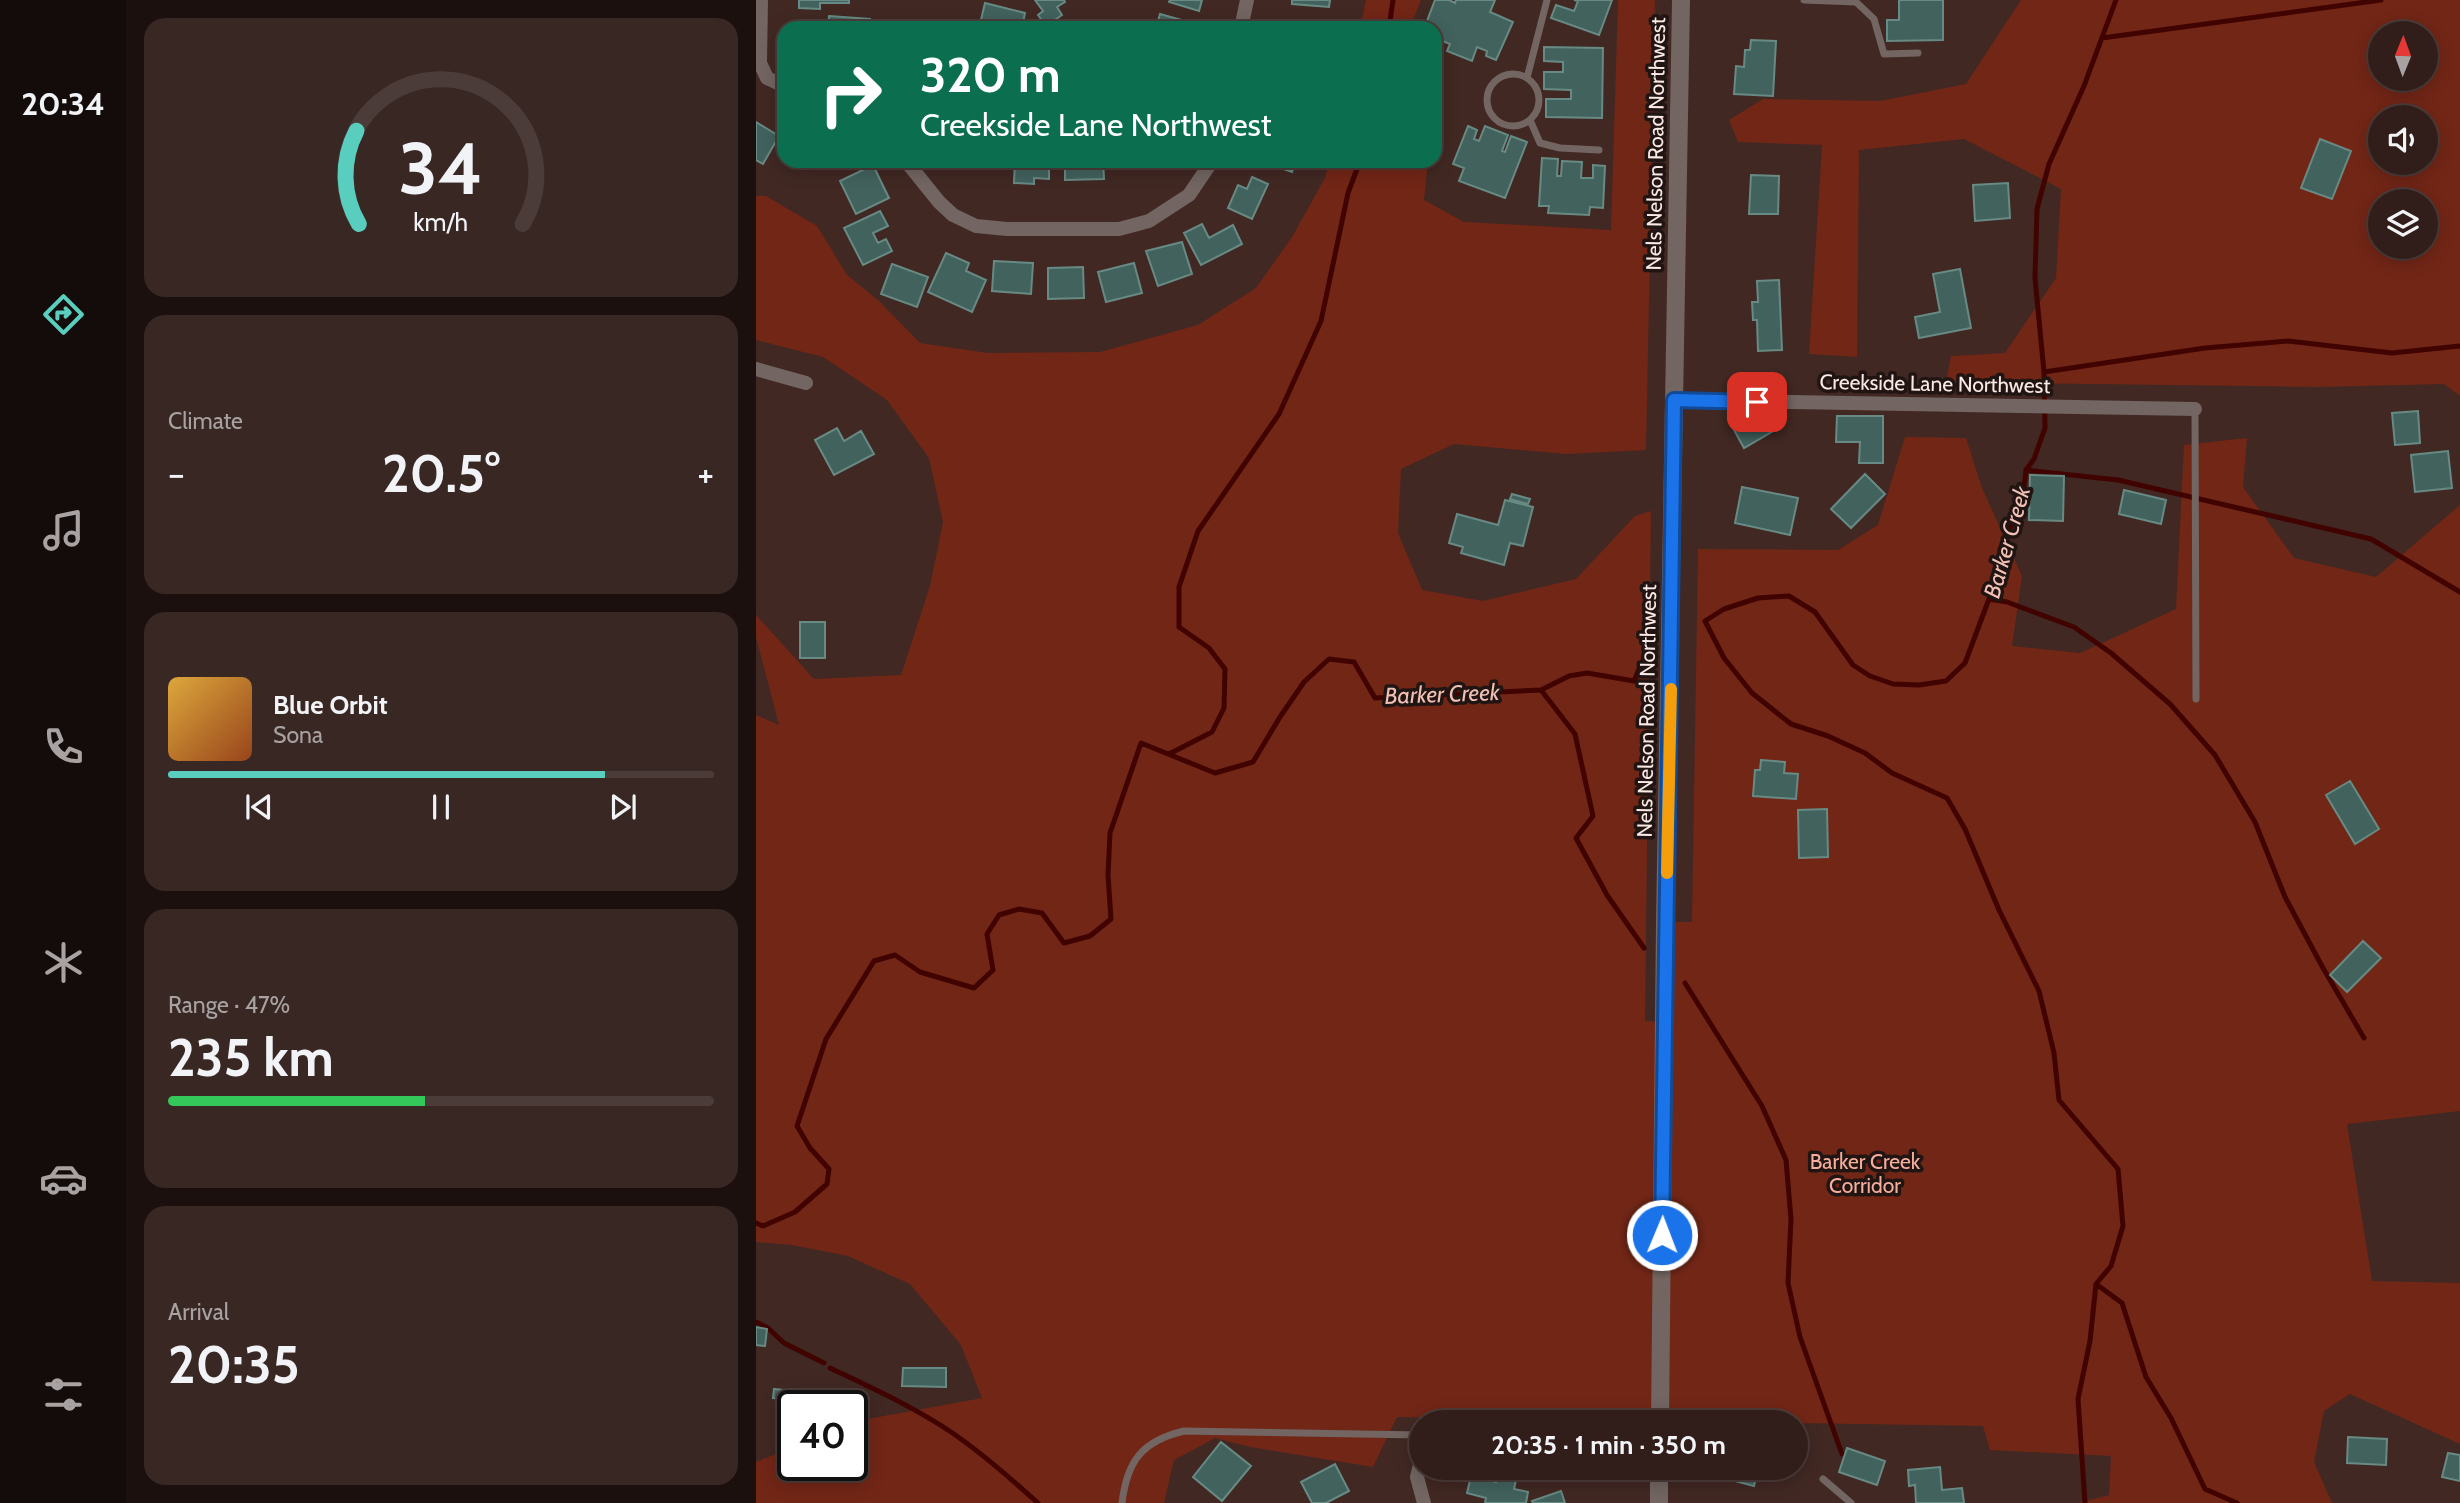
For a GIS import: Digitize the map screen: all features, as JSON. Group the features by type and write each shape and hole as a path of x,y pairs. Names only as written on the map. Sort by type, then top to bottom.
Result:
{"street":[{"path":"761,0 760,63 767,78 777,83"},
{"path":"1242,21 1247,0"},
{"name":"Nels Nelson Road Northwest","path":"1660,1410 1665,922 1681,0"},
{"path":"912,168 953,215 976,226 1007,229 1119,229 1149,220 1189,195 1207,168"},
{"path":"756,369 806,383"},
{"name":"Creekside Lane Northwest","path":"1674,400 2195,410"},
{"path":"1419,1480 1424,1503"},
{"path":"1658,1503 1659,1480"}],"lane":[{"path":"1527,78 1547,0"},
{"path":"1804,0 1856,2 1874,19 1884,54 1918,53"},
{"path":"1519,74 1527,78 1537,90 1539,98 1535,114 1530,120 1514,126 1497,120 1488,106 1490,89 1502,76 1519,74"},
{"path":"1530,120 1540,143 1560,148 1599,150"},
{"path":"2195,410 2196,699"},
{"path":"1122,1503 1125,1483 1138,1453 1168,1435 1184,1431 1409,1435"},
{"path":"1823,1479 1851,1503"}],"green space":[{"path":"1366,0 1421,0 1413,21 1362,21"},
{"name":"Barker Creek Corridor","path":"1618,0 1655,0 1646,450 1566,454 1454,444 1401,469 1398,533 1422,590 1483,601 1576,579 1635,516 1651,511 1645,1021 1665,1022 1665,922 1692,922 1698,549 1838,550 1878,525 1905,437 1966,438 1982,488 2022,576 2012,646 2080,653 2176,609 2184,445 2247,438 2243,487 2294,558 2376,577 2460,505 2460,1111 2347,1124 2372,1281 2460,1283 2460,1444 2350,1394 2324,1411 2314,1462 2332,1503 2079,1503 2109,1495 2111,1456 1990,1450 1983,1426 1808,1423 1808,1410 1409,1410 1409,1417 1397,1417 1373,1467 1250,1447 1215,1438 1174,1460 1164,1503 756,1503 756,1462 777,1453 777,1481 868,1481 868,1420 982,1398 961,1345 910,1284 848,1256 792,1245 756,1242 756,715 779,725 756,637 756,615 814,679 901,675 930,586 943,522 929,458 887,400 823,357 756,340 756,196 766,196 817,226 847,275 879,301 920,343 988,353 1100,352 1198,325 1256,288 1292,237 1325,178 1327,168 1427,168 1424,200 1464,222 1611,230"},
{"path":"2021,0 2460,0 2460,396 2444,384 2319,387 1946,382 1951,356 2005,353 2056,278 2061,189 1964,139 1859,150 1857,357 1809,354 1822,145 1738,142 1729,120 1763,99 1880,101 1966,84"}],"building":[{"path":"799,0 849,0 849,3 820,3 820,9 799,8"},
{"path":"1035,0 1065,2 1057,7 1062,15 1053,21 1042,21 1038,15 1043,11"},
{"path":"1202,0 1199,11 1169,2"},
{"path":"1292,0 1330,0 1329,7 1292,4"},
{"path":"1435,0 1455,3 1456,0 1495,0 1490,12 1513,22 1496,60 1486,56 1487,51 1477,47 1472,61 1447,51 1450,44 1442,41 1442,21 1427,21"},
{"path":"1574,0 1612,0 1599,35 1551,18 1556,5 1574,11 1578,1"},
{"path":"1899,0 1943,0 1943,40 1887,41 1887,20 1899,20"},
{"path":"985,3 1025,13 1023,21 981,21"},
{"path":"1160,14 1185,21 1158,21"},
{"path":"829,16 870,19 870,21 829,21"},
{"path":"1751,40 1776,41 1773,96 1734,94 1736,66 1744,67 1745,50 1750,50"},
{"path":"1544,47 1603,48 1602,118 1546,117 1546,99 1571,99 1571,90 1544,89 1544,72 1563,72 1563,62 1544,61"},
{"path":"756,122 777,135 777,140 763,164 756,160"},
{"path":"1468,126 1477,130 1474,139 1479,141 1485,126 1508,135 1502,151 1505,152 1511,136 1527,142 1505,198 1459,181 1464,168 1453,164"},
{"path":"2320,139 2351,151 2332,199 2301,188"},
{"path":"1542,158 1558,159 1557,176 1561,176 1562,161 1582,162 1581,178 1593,178 1593,165 1605,166 1603,208 1590,207 1589,215 1548,213 1549,206 1539,206"},
{"path":"867,168 874,168 889,198 856,214 840,181"},
{"path":"1015,168 1049,168 1049,179 1034,178 1034,184 1014,183"},
{"path":"1065,168 1103,168 1104,179 1065,180"},
{"path":"1751,175 1779,176 1778,214 1749,214"},
{"path":"1252,177 1268,184 1252,219 1228,208 1238,185 1247,189"},
{"path":"2008,183 2010,218 1975,221 1973,185"},
{"path":"880,211 888,226 873,233 878,243 886,239 892,251 863,265 844,228"},
{"path":"1202,224 1209,238 1233,225 1242,244 1201,265 1184,233"},
{"path":"1182,242 1192,274 1158,286 1146,251"},
{"path":"946,253 969,263 966,271 986,280 972,312 928,292"},
{"path":"994,261 1033,263 1031,294 992,291"},
{"path":"1134,263 1142,293 1106,302 1098,272"},
{"path":"892,264 928,277 917,307 881,294"},
{"path":"1083,267 1084,298 1048,299 1048,268"},
{"path":"1960,269 1971,328 1919,338 1915,317 1940,312 1933,274"},
{"path":"1779,280 1782,350 1758,351 1757,320 1753,320 1752,302 1758,302 1757,281"},
{"path":"1767,404 1780,427 1744,448 1728,419 1751,405 1754,412"},
{"path":"2418,411 2420,443 2395,445 2392,413"},
{"path":"1837,416 1883,416 1883,463 1859,463 1860,442 1836,442"},
{"path":"837,428 844,441 861,431 874,454 834,475 815,440"},
{"path":"2448,451 2452,488 2415,492 2411,455"},
{"path":"1865,474 1885,494 1851,528 1831,509"},
{"path":"2030,475 2064,476 2063,521 2029,520"},
{"path":"1742,487 1798,498 1790,535 1735,523"},
{"path":"2124,490 2166,500 2161,524 2119,514"},
{"path":"1512,494 1530,499 1528,504 1510,499"},
{"path":"1505,500 1533,507 1523,546 1510,543 1504,565 1461,553 1463,547 1449,543 1457,514 1498,525"},
{"path":"800,622 825,622 825,658 800,658"},
{"path":"1761,760 1785,762 1784,773 1798,774 1796,799 1753,796 1755,770 1760,770"},
{"path":"2350,781 2379,829 2355,844 2326,795"},
{"path":"1827,809 1828,857 1799,858 1798,810"},
{"path":"2363,941 2381,958 2347,992 2330,975"},
{"path":"756,1327 767,1329 765,1346 756,1345"},
{"path":"903,1368 946,1368 946,1387 902,1386"},
{"path":"774,1389 784,1390 777,1390 777,1398 773,1398"},
{"path":"2348,1437 2387,1439 2386,1465 2347,1463"},
{"path":"1221,1442 1251,1466 1222,1501 1193,1477"},
{"path":"1847,1448 1885,1461 1877,1485 1839,1472"},
{"path":"2448,1453 2460,1455 2460,1481 2442,1477"},
{"path":"1335,1464 1349,1491 1326,1503 1312,1503 1301,1482"},
{"path":"1940,1467 1942,1490 1962,1488 1964,1503 1916,1503 1915,1485 1909,1486 1908,1470"},
{"path":"1470,1480 1516,1480 1514,1489 1528,1492 1526,1503 1485,1503 1486,1498 1467,1493"},
{"path":"1732,1480 1755,1480 1754,1486"},
{"path":"1561,1491 1565,1503 1532,1501"}],"waterway":[{"path":"1390,21 1393,0"},
{"path":"2085,1503 2078,1399 2090,1341 2096,1284 2111,1266 2123,1226 2118,1169 2059,1100 2054,1053 2039,991 1999,910 1965,829 1947,798 1892,773 1865,753 1828,736 1791,724 1752,693 1724,658 1705,621 1724,609 1758,598 1789,596 1815,612 1853,665 1870,676 1893,684 1919,685 1946,681 1965,663 1989,599 2001,579 2000,549 2022,504 2026,470 2034,459 2045,428 2044,372 2035,278 2037,209 2049,164 2084,86 2116,0"},
{"path":"2102,38 2381,0"},
{"path":"1169,754 1212,732 1224,708 1225,669 1209,648 1179,627 1179,587 1198,531 1279,414 1321,321 1348,193 1357,168"},
{"path":"2044,372 2205,348 2288,341 2392,353 2460,346"},
{"path":"2026,470 2118,480 2371,539 2460,592"},
{"path":"1989,599 2007,602 2074,627 2111,653 2170,704 2215,755 2255,822 2285,897 2364,1038"},
{"name":"Barker Creek","path":"756,1223 763,1226 795,1212 827,1184 829,1169 810,1148 797,1126 826,1039 874,961 895,955 920,972 974,988 993,970 987,934 999,915 1019,909 1042,913 1064,943 1090,936 1111,919 1108,875 1110,833 1141,743 1215,773 1253,762 1304,682 1329,659 1354,662 1375,698 1541,690 1569,676 1587,673 1634,681 1643,660"},
{"path":"1541,690 1575,734 1593,816 1576,838 1607,895 1644,948"},
{"path":"1685,983 1762,1106 1786,1160 1791,1219 1788,1283 1800,1337 1842,1454"},
{"path":"2096,1284 2122,1303 2146,1377 2171,1418 2205,1489 2237,1503"},
{"path":"756,1322 768,1328 784,1343 824,1363"},
{"path":"830,1368 894,1399 939,1425 987,1459 1038,1503"}],"slow traffic":[{"path":"1667,873 1671,689"}],"route":[{"path":"1662,1235 1674,400 1757,402"}]}
